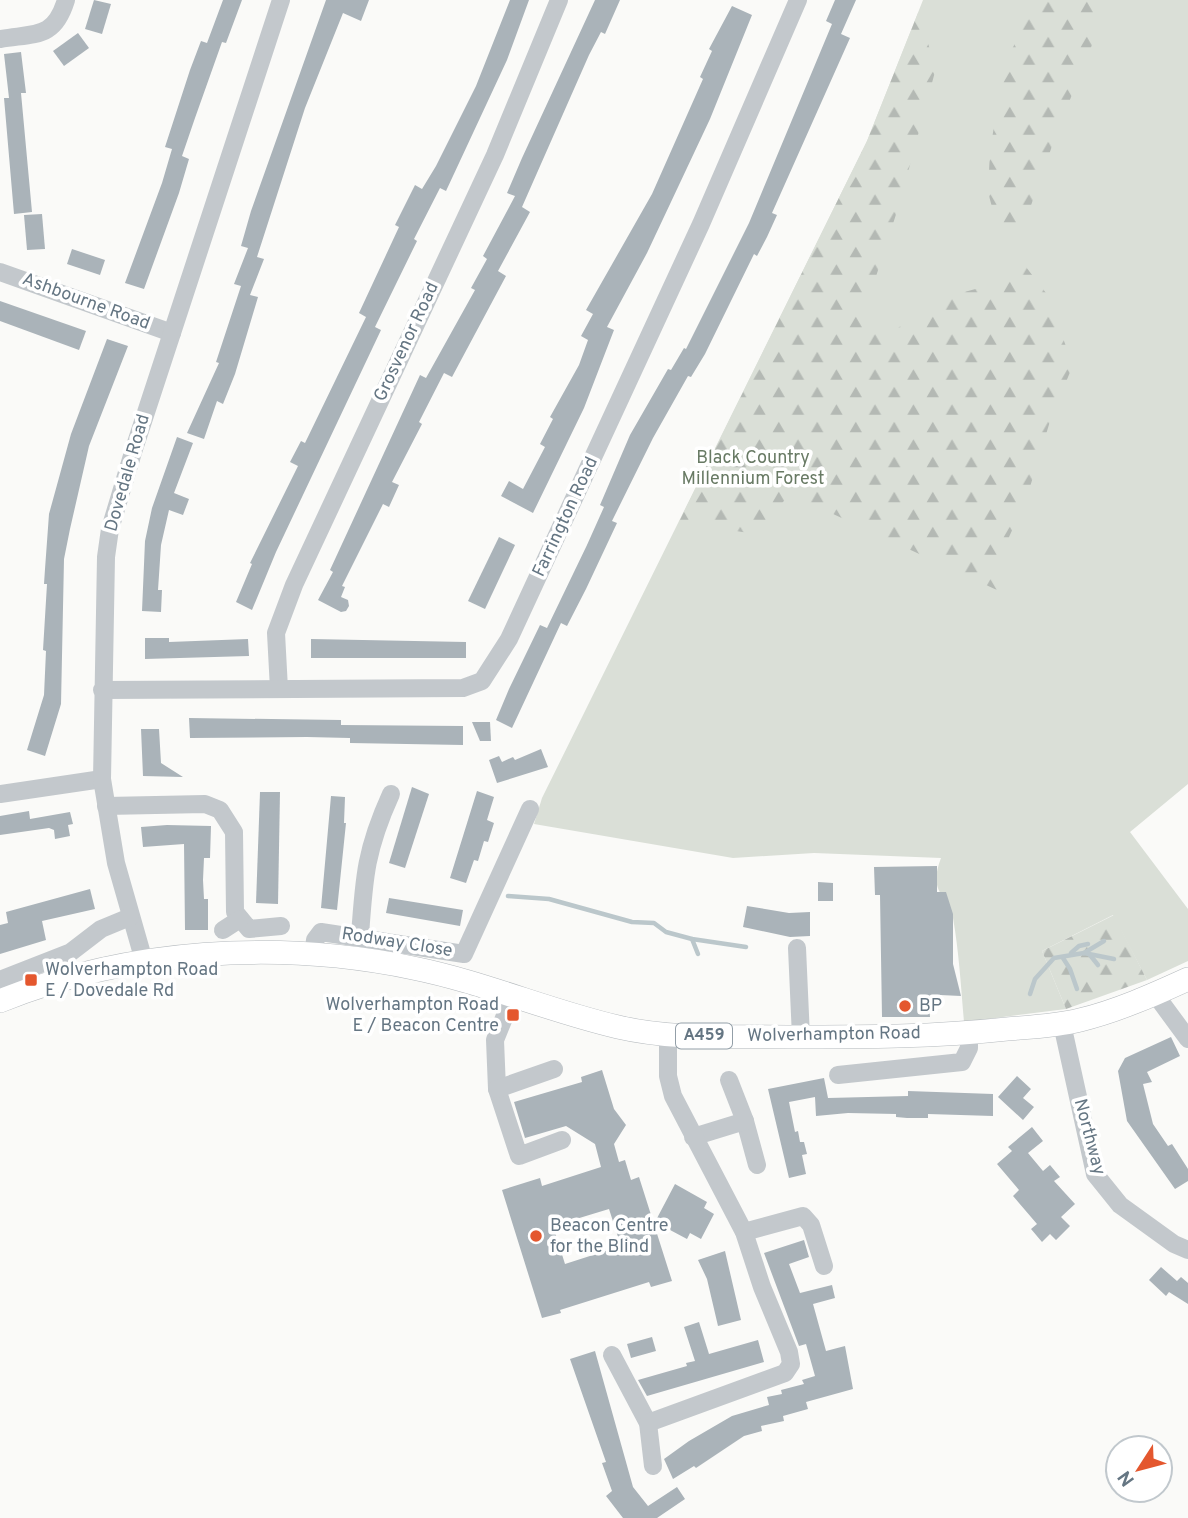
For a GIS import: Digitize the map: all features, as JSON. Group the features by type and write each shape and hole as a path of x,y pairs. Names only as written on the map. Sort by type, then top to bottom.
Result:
{"main road":[{"name":"A459","path":"0,1001 60,979 144,961 208,954 313,955 358,947"},
{"name":"Wolverhampton Road","path":"358,947 415,968 618,1027 668,1036 801,1037 969,1033 1062,1024 1156,994 1188,979"}],"street":[{"path":"0,38 51,29 60,20 66,0"},
{"name":"Dovedale Road","path":"144,961 130,917 102,779 106,557 110,529 281,0"},
{"name":"Grosvenor Road","path":"279,689 276,633 294,585 495,155 559,0"},
{"name":"Farrington Road","path":"102,690 463,688 482,681 509,639 701,225 798,0"},
{"name":"Ashbourne Road","path":"0,272 172,333"},
{"path":"0,794 102,779"},
{"path":"358,947 365,868 372,835 391,794"},
{"path":"106,806 205,804 220,810 234,832 232,894 235,912 249,929 281,926"},
{"name":"Rodway Close","path":"358,947 464,954 530,809"},
{"path":"0,980 71,952 102,929 130,917"},
{"path":"223,930 240,919"},
{"path":"797,948 801,1037"},
{"path":"1156,994 1188,1039"},
{"path":"513,996 495,1040 497,1089 519,1156 562,1140"},
{"name":"Northway","path":"1062,1024 1095,1174 1120,1205 1174,1244 1188,1250"},
{"path":"838,1075 962,1062 969,1048 969,1033"},
{"path":"648,1423 785,1373 791,1364 789,1352 762,1287 744,1232 673,1096 668,1076 668,1036"},
{"path":"497,1089 554,1069"},
{"path":"729,1080 745,1121 757,1165"},
{"path":"693,1136 745,1121"},
{"path":"744,1232 803,1216 811,1225 824,1266"},
{"path":"612,1355 648,1423 653,1466"}],"green space":[{"name":"Black Country Millennium Forest","path":"923,0 1188,0 1188,784 1130,832 1188,909 1188,961 1147,980 1113,915 1042,951 1066,1009 964,1022 953,918 936,880 941,858 814,853 733,858 534,824 542,798 867,141"},
{"path":"1021,0 1110,0 1057,132 1018,242 997,226 988,192 990,151 1004,65 1034,6"},
{"name":"Black Country Millennium Forest","path":"918,13 936,68 900,202 861,323 891,333 938,299 983,287 1026,267 1046,293 1073,365 1051,418 1026,500 1009,537 999,591 790,494 755,534 679,522 867,141"},
{"path":"1114,915 1147,980 1066,1009 1042,951"}],"building":[{"path":"94,0 111,4 102,34 85,29"},
{"path":"223,0 242,0 226,43 222,42 182,156 189,159 144,289 125,283 162,183 172,149 165,147 190,70 201,41 207,43"},
{"path":"326,0 369,0 361,21 343,13 305,108 257,257 264,259 250,295 258,297 235,374 223,404 217,401 204,439 187,433 219,363 216,362 241,286 234,284 248,248 241,246 251,211"},
{"path":"510,0 529,0 507,60 446,191 440,188 414,239 417,241 375,327 381,330 276,552 252,610 236,602 252,564 250,563 298,466 290,462 301,441 305,443 366,317 359,313 399,227 395,225 415,185 422,189 436,166 476,86"},
{"path":"595,0 620,0 605,34 601,32 589,55 522,207 530,212 498,271 506,276 452,377 444,373 419,422 422,424 392,482 399,485 389,507 383,504 342,586 345,587 341,597 348,600 349,606 346,611 341,612 318,600 333,572 330,570 420,375 426,378 475,290 471,288 487,259 483,256 515,196 507,193"},
{"path":"835,0 856,0 841,34 850,38 772,213 777,215 757,256 754,254 705,354 691,377 688,376 653,438 612,521 617,523 586,589 567,626 561,623 512,728 496,720 509,689 540,625 547,628 587,545 604,507 600,505 630,435 668,369 671,370 684,348 686,349 749,223 832,24 826,21"},
{"path":"732,6 752,15 710,119 647,253 607,327 614,330 584,408 533,513 501,496 509,481 523,489 545,447 540,444 553,419 550,417 579,365 588,340 581,336 593,314 586,310 652,194 703,79 700,77 712,51 709,49"},
{"path":"78,33 89,48 64,66 53,51"},
{"path":"21,52 26,93 21,93 32,212 14,214 4,98 9,98 4,54"},
{"path":"42,214 45,249 27,250 24,215"},
{"path":"72,249 105,260 100,275 67,264"},
{"path":"0,301 86,331 79,350 0,321"},
{"path":"107,339 128,346 89,446 70,529 64,559 61,704 45,756 27,750 44,695 46,651 43,650 47,584 44,584 49,514 71,434"},
{"path":"177,437 193,443 174,493 189,499 183,515 169,510 161,545 158,590 162,590 161,612 142,611 145,541 152,508"},
{"path":"499,537 515,545 485,609 468,601"},
{"path":"145,638 169,638 169,642 248,639 249,656 145,659"},
{"path":"311,639 466,642 466,658 311,658"},
{"path":"189,718 341,720 341,725 463,726 463,745 350,743 350,738 190,738"},
{"path":"472,722 490,722 491,741 480,741"},
{"path":"141,729 159,729 161,763 183,777 143,776"},
{"path":"541,749 548,767 497,783 489,760 499,756 502,762 513,757 515,760"},
{"path":"412,787 429,794 405,868 389,863"},
{"path":"477,791 494,797 487,820 494,823 488,842 484,841 478,861 474,860 466,883 450,878"},
{"path":"260,792 280,792 278,904 256,903"},
{"path":"331,796 345,797 346,823 337,910 321,908"},
{"path":"29,811 30,819 70,812 73,824 68,825 70,836 55,839 54,830 49,828 0,835 0,816"},
{"path":"211,826 210,858 204,858 203,880 204,899 208,899 208,930 185,930 184,844 143,847 141,827"},
{"path":"937,866 937,892 946,892 953,914 953,964 961,996 940,995 929,1005 930,1017 882,1017 880,895 875,895 874,867"},
{"path":"818,882 833,883 833,901 818,901"},
{"path":"90,889 95,909 42,921 46,940 0,954 0,925 8,923 6,912"},
{"path":"389,898 463,910 460,926 386,913"},
{"path":"747,906 789,913 810,912 810,936 790,937 743,927"},
{"path":"1171,1037 1180,1056 1147,1072 1152,1082 1143,1084 1153,1124 1168,1146 1172,1144 1188,1169 1188,1181 1175,1189 1127,1121 1118,1071 1125,1058"},
{"name":"Beacon Centre for the Blind","path":"602,1070 614,1109 626,1125 614,1144 619,1162 625,1160 631,1180 639,1177 672,1281 651,1287 649,1282 542,1318 502,1190 540,1178 542,1186 601,1167 595,1144 566,1126 525,1138 514,1102 582,1082 581,1077","holes":["609,1209 621,1246 565,1264 553,1226"]},
{"path":"1017,1076 1031,1089 1023,1098 1034,1107 1023,1120 998,1097"},
{"path":"824,1078 828,1098 908,1096 908,1091 993,1094 993,1116 928,1114 928,1118 907,1118 896,1117 896,1114 848,1113 816,1116 815,1097 789,1102 795,1132 798,1131 800,1142 804,1142 807,1154 802,1155 806,1174 789,1178 768,1089"},
{"path":"1032,1127 1043,1141 1028,1153 1043,1171 1050,1165 1060,1177 1054,1181 1075,1204 1061,1217 1070,1226 1056,1240 1050,1234 1042,1242 1031,1229 1037,1224 1013,1196 1019,1190 997,1164 1012,1151 1008,1147"},
{"path":"675,1184 707,1202 704,1208 714,1214 701,1239 690,1233 687,1239 655,1222"},
{"path":"804,1240 809,1257 789,1264 800,1293 832,1285 835,1298 813,1304 826,1351 845,1346 853,1389 806,1402 808,1409 783,1416 784,1421 761,1426 762,1431 744,1436 696,1468 694,1466 673,1479 664,1459 732,1416 769,1405 767,1397 782,1394 781,1390 804,1384 802,1380 815,1376 806,1344 799,1346 764,1253"},
{"path":"725,1251 741,1320 718,1326 707,1279 698,1260"},
{"path":"1161,1267 1177,1281 1181,1277 1188,1283 1188,1304 1169,1292 1166,1296 1149,1280"},
{"path":"699,1322 709,1354 758,1340 764,1362 647,1396 638,1380 687,1366 686,1363 695,1361 684,1327"},
{"path":"652,1337 656,1351 631,1358 627,1344"},
{"path":"595,1351 633,1487 648,1506 677,1487 685,1499 657,1518 623,1518 606,1496 612,1491 602,1463 606,1462 570,1359"}],"waterway":[{"path":"508,896 549,899 632,922 654,923 666,932 692,939 746,947"},
{"path":"692,939 698,954"},
{"path":"1084,953 1104,941"},
{"path":"1071,953 1079,946 1088,944"},
{"path":"1030,994 1035,979 1054,958 1084,953 1114,959"},
{"path":"1090,955 1098,965"},
{"path":"1063,958 1077,989"}],"place":[{"name":"Wolverhampton Road E / Dovedale Rd","path":"31,980"},
{"name":"BP","path":"905,1006"},
{"name":"Wolverhampton Road E / Beacon Centre","path":"513,1015"},
{"name":"Beacon Centre for the Blind","path":"536,1236"}]}
